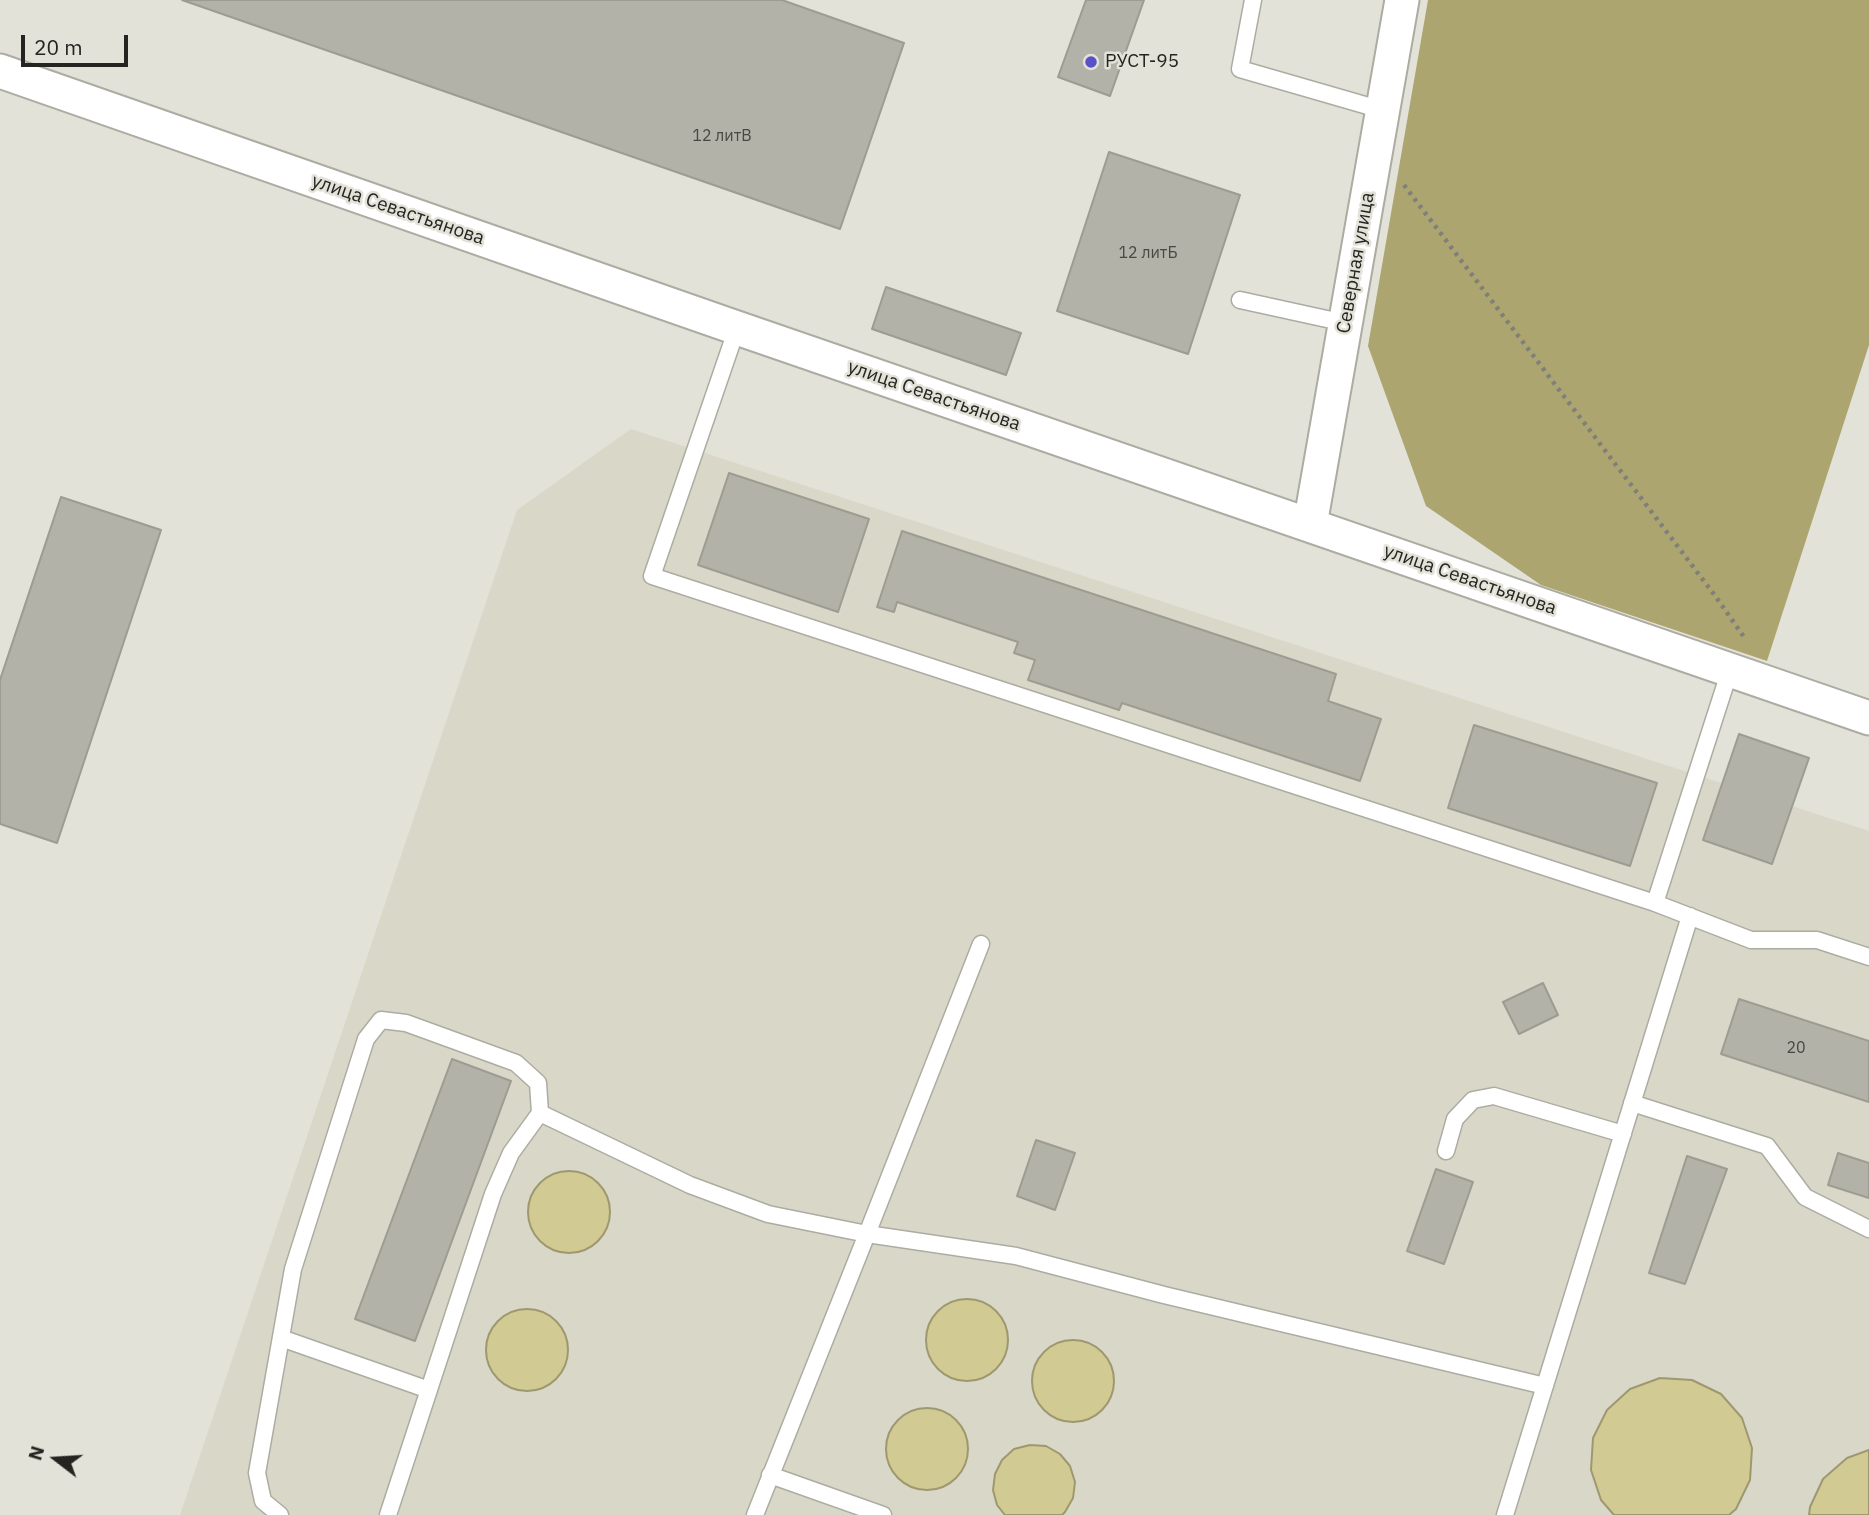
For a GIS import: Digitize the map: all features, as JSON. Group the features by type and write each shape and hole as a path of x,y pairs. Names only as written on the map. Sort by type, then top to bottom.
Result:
{"street":[{"name":"Северная улица","path":"1310,525 1402,0"},
{"name":"улица Севастьянова","path":"0,71 1869,718"}],"lane":[{"path":"1253,0 1240,69 1382,110"},
{"path":"1240,300 1345,323"},
{"path":"737,328 652,576 1655,903 1751,940 1816,940 1869,957"},
{"path":"1655,903 1744,675"},
{"path":"1505,1515 1690,916"},
{"path":"755,1515 981,944"},
{"path":"281,1515 262,1501 257,1473 293,1269 366,1039 381,1020 406,1023 516,1063 538,1083 540,1114 511,1153 492,1194 388,1515"},
{"path":"1446,1151 1455,1119 1473,1100 1494,1096 1623,1134"},
{"path":"1632,1103 1767,1146 1805,1197 1869,1229"},
{"path":"540,1114 690,1185 768,1213 867,1234 1016,1256 1164,1295 1545,1386"},
{"path":"281,1338 429,1390"},
{"path":"771,1475 883,1515"}],"path":[{"path":"1376,148 1749,644 1744,675"}],"shaded area":[{"path":"1428,0 1869,0 1869,345 1767,661 1541,585 1426,506 1368,346"},
{"path":"631,429 1869,831 1869,1515 180,1515 517,510"},
{"path":"569,1171 585,1174 598,1183 607,1196 610,1212 607,1228 598,1241 585,1250 569,1253 553,1250 540,1241 531,1228 528,1212 531,1196 540,1183 553,1174"},
{"path":"967,1299 983,1302 996,1311 1005,1324 1008,1340 1005,1356 996,1369 983,1378 967,1381 951,1378 938,1369 929,1356 926,1340 929,1324 938,1311 951,1302"},
{"path":"527,1309 543,1312 556,1321 565,1334 568,1350 565,1366 556,1379 543,1388 527,1391 511,1388 498,1379 489,1366 486,1350 489,1334 498,1321 511,1312"},
{"path":"1073,1340 1089,1343 1102,1352 1111,1365 1114,1381 1111,1397 1102,1410 1089,1419 1073,1422 1057,1419 1044,1410 1035,1397 1032,1381 1035,1365 1044,1352 1057,1343"},
{"path":"1660,1378 1692,1380 1721,1394 1742,1418 1752,1448 1750,1480 1736,1509 1729,1515 1614,1515 1601,1500 1591,1470 1593,1438 1607,1410 1630,1389"},
{"path":"927,1408 943,1411 956,1420 965,1433 968,1449 965,1465 956,1478 943,1487 927,1490 911,1487 898,1478 889,1465 886,1449 889,1433 898,1420 911,1411"},
{"path":"1030,1445 1046,1446 1060,1454 1070,1466 1075,1482 1073,1498 1062,1515 1005,1515 997,1505 993,1490 995,1474 1002,1460 1014,1449"},
{"path":"1869,1450 1869,1515 1809,1515 1823,1479 1847,1458"}],"building":[{"path":"182,0 782,0 904,43 840,229"},
{"path":"1086,0 1144,0 1110,96 1058,77"},
{"path":"1109,152 1240,195 1188,354 1057,311"},
{"path":"886,287 1021,333 1006,375 872,329"},
{"path":"729,473 869,519 838,612 698,565"},
{"path":"61,497 161,530 57,843 0,824 0,680"},
{"path":"902,531 1336,674 1328,701 1381,719 1360,781 1122,703 1119,710 1028,680 1035,660 1014,653 1018,642 897,602 894,612 877,607"},
{"path":"1474,725 1657,783 1630,866 1448,808"},
{"path":"1739,734 1809,758 1772,864 1703,840"},
{"path":"1543,983 1558,1015 1519,1034 1503,1002"},
{"path":"1739,999 1869,1041 1869,1102 1721,1054"},
{"path":"452,1059 511,1081 415,1341 355,1319"},
{"path":"1036,1140 1075,1153 1055,1210 1017,1196"},
{"path":"1838,1153 1869,1163 1869,1198 1828,1185"},
{"path":"1687,1156 1727,1169 1685,1284 1649,1273"},
{"path":"1436,1169 1473,1182 1444,1264 1407,1251"}],"place":[{"name":"РУСТ-95","path":"1091,62"}]}
